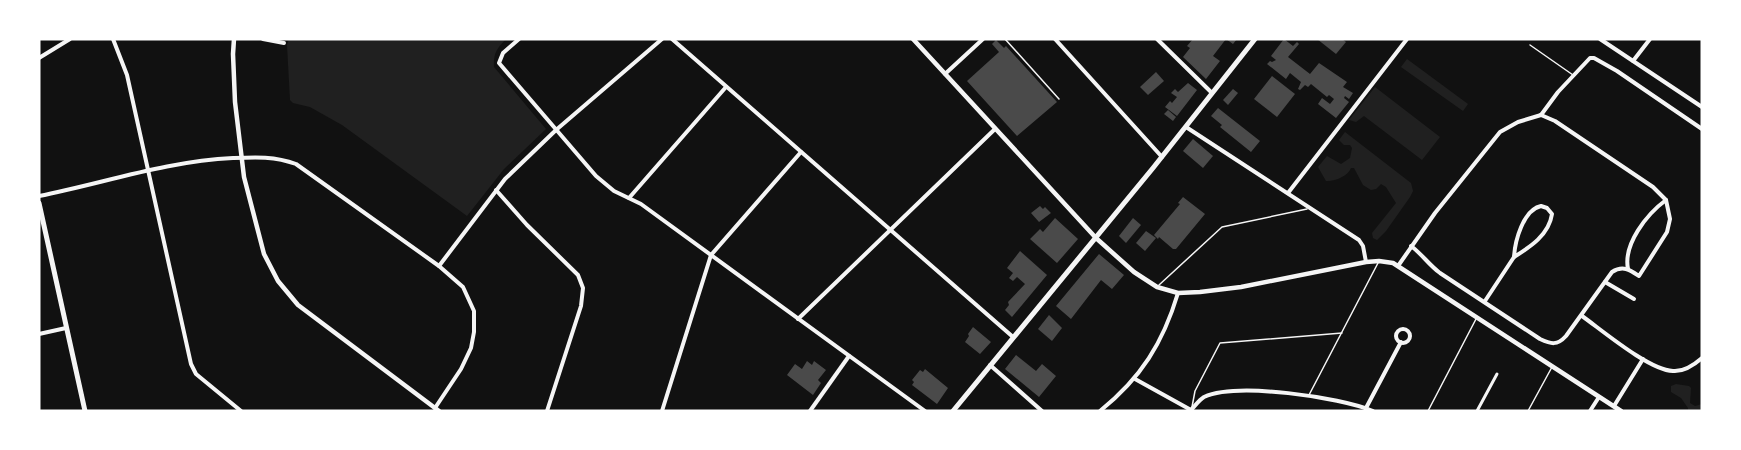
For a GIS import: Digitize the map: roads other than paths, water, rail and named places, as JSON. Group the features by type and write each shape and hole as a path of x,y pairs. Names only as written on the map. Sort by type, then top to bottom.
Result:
{"main road":[{"path":"953,411 1162,157 1255,39"},
{"path":"39,202 86,411"}],"street":[{"path":"39,58 70,39"},
{"path":"113,39 127,75 191,364 196,374 241,411"},
{"path":"39,196 196,160 241,158 262,156 279,158 296,164 439,266 463,287 474,311 468,358 437,409 298,305 285,292 264,254 241,158 235,102 234,39"},
{"path":"263,39 284,43"},
{"path":"519,39 503,53 499,63 603,183 641,204 925,411"},
{"path":"439,266 496,190 556,130 662,39"},
{"path":"672,39 1013,337"},
{"path":"913,39 1096,238 1134,272 1156,287 1178,293 1241,287 1366,262 1379,261 1398,266 1622,411"},
{"path":"945,74 983,39"},
{"path":"1055,39 1162,157"},
{"path":"1157,39 1212,93"},
{"path":"1288,193 1407,39"},
{"path":"1600,39 1702,107"},
{"path":"1634,61 1650,39"},
{"path":"1398,266 1470,167 1500,132 1518,122 1541,115 1558,92 1590,58 1597,58 1702,129"},
{"path":"629,198 726,87"},
{"path":"1411,246 1423,254 1432,267 1540,339 1553,344 1564,339 1615,270 1628,269 1639,276 1661,244 1670,219 1666,200 1643,180 1555,121 1541,115"},
{"path":"1186,127 1359,240 1363,246 1366,262"},
{"path":"798,319 995,129"},
{"path":"662,411 711,255 801,152"},
{"path":"496,190 527,225 568,263 578,275 583,288 581,306 547,411"},
{"path":"1628,269 1626,258 1631,243 1650,215 1666,200"},
{"path":"1485,301 1514,257 1522,227 1532,210 1541,206 1547,208 1552,214 1545,231 1538,240 1514,257"},
{"path":"1605,282 1634,299"},
{"path":"1100,411 1135,379 1161,339 1178,293"},
{"path":"1582,316 1643,359 1663,370 1687,368 1702,358"},
{"path":"39,334 66,328"},
{"path":"1366,408 1401,342"},
{"path":"810,411 849,356"},
{"path":"1614,406 1643,359"},
{"path":"990,366 1042,411"},
{"path":"1477,411 1497,374"},
{"path":"1135,379 1191,411 1205,397 1247,392 1309,396 1373,411"},
{"path":"1590,411 1599,396"}],"lane":[{"path":"1005,39 1059,99"},
{"path":"1530,45 1573,75"},
{"path":"1156,287 1222,227 1310,208"},
{"path":"1309,396 1379,261"},
{"path":"1428,411 1478,317"},
{"path":"1191,411 1195,391 1220,343 1342,333"},
{"path":"1528,411 1552,366"}]}
